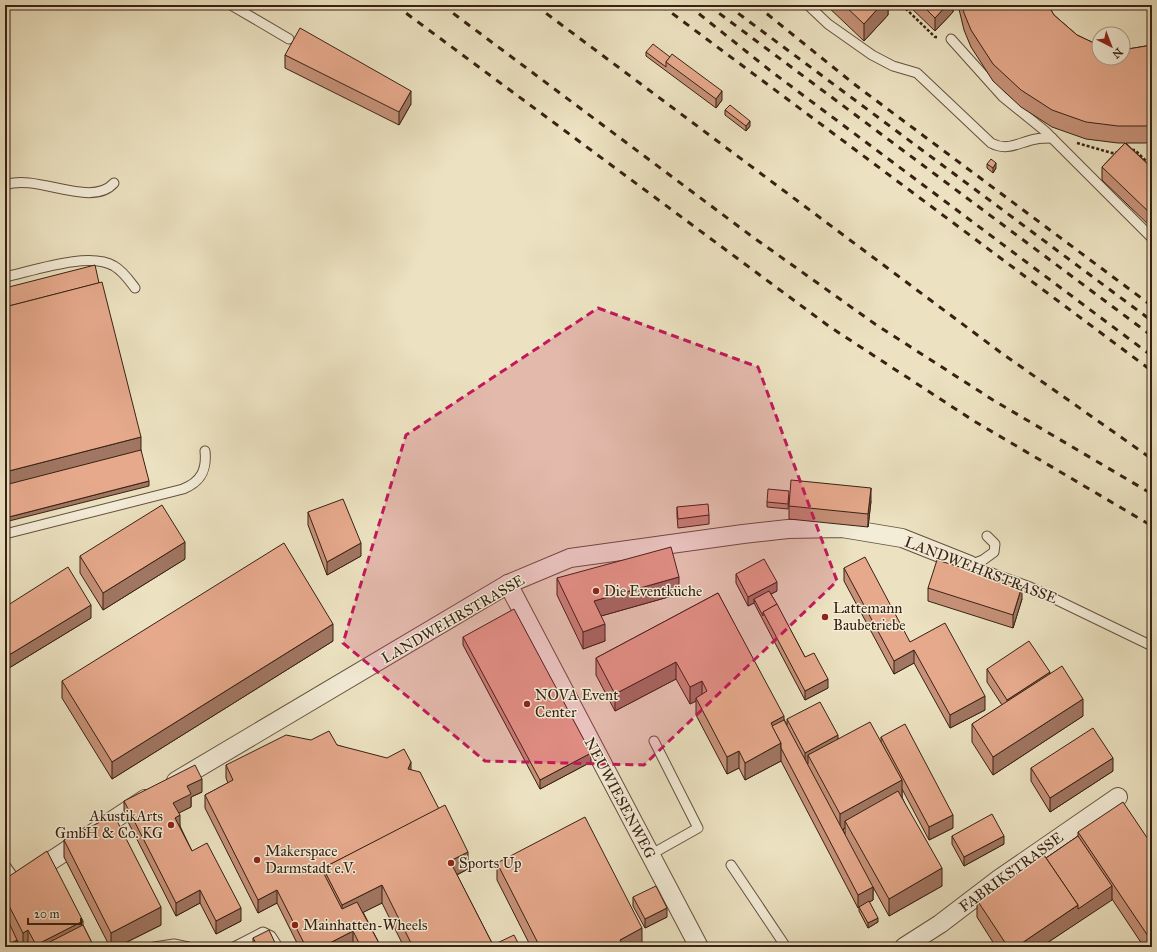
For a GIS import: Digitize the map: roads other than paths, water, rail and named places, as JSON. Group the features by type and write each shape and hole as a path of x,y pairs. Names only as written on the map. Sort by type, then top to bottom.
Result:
{"street":[{"name":"LANDWEHRSTRASSE","path":"11,886 122,812 508,584 570,558 788,529 842,528 908,540 970,564"},
{"name":"NEUWIESENWEG","path":"508,584 699,947"},
{"name":"FABRIKSTRASSE","path":"904,947 940,924 999,879 1118,797"}],"lane":[{"path":"231,5 289,39"},
{"path":"808,5 828,24 872,55 893,66 917,73 985,138 996,146 1014,146 1036,139 1052,138"},
{"path":"951,39 1003,97 1052,138 1152,238"},
{"path":"5,185 21,181 95,193 108,189 114,183"},
{"path":"5,277 74,261 97,260 113,265 135,288"},
{"path":"5,534 184,489 192,485 202,475 206,461 205,451"},
{"path":"970,564 983,560 994,552 995,544 987,536"},
{"name":"LANDWEHRSTRASSE","path":"970,564 1030,587 1152,646"},
{"path":"650,855 698,828 654,741"},
{"path":"5,865 11,886"},
{"path":"731,865 786,947"},
{"path":"234,947 263,932 272,936 278,947"},
{"path":"154,947 174,944 188,947"}],"railway":[{"path":"395,5 830,327 974,421 1152,526"},
{"path":"442,5 750,235 875,324 993,400 1152,494"},
{"path":"535,5 1000,352 1152,459"},
{"path":"661,5 1152,371"},
{"path":"688,5 772,72 1152,356"},
{"path":"708,5 1152,336"},
{"path":"727,5 1152,321"},
{"path":"756,5 854,84 1152,306"}],"place":[{"name":"Die Eventküche","path":"596,591"},
{"name":"Lattemann Baubetriebe","path":"825,617"},
{"name":"NOVA Event Center","path":"527,704"},
{"name":"AkustikArts GmbH & Co. KG","path":"171,825"},
{"name":"Makerspace Darmstadt e.V.","path":"257,860"},
{"name":"Sports Up","path":"451,863"},
{"name":"Mainhatten-Wheels","path":"295,925"}]}
